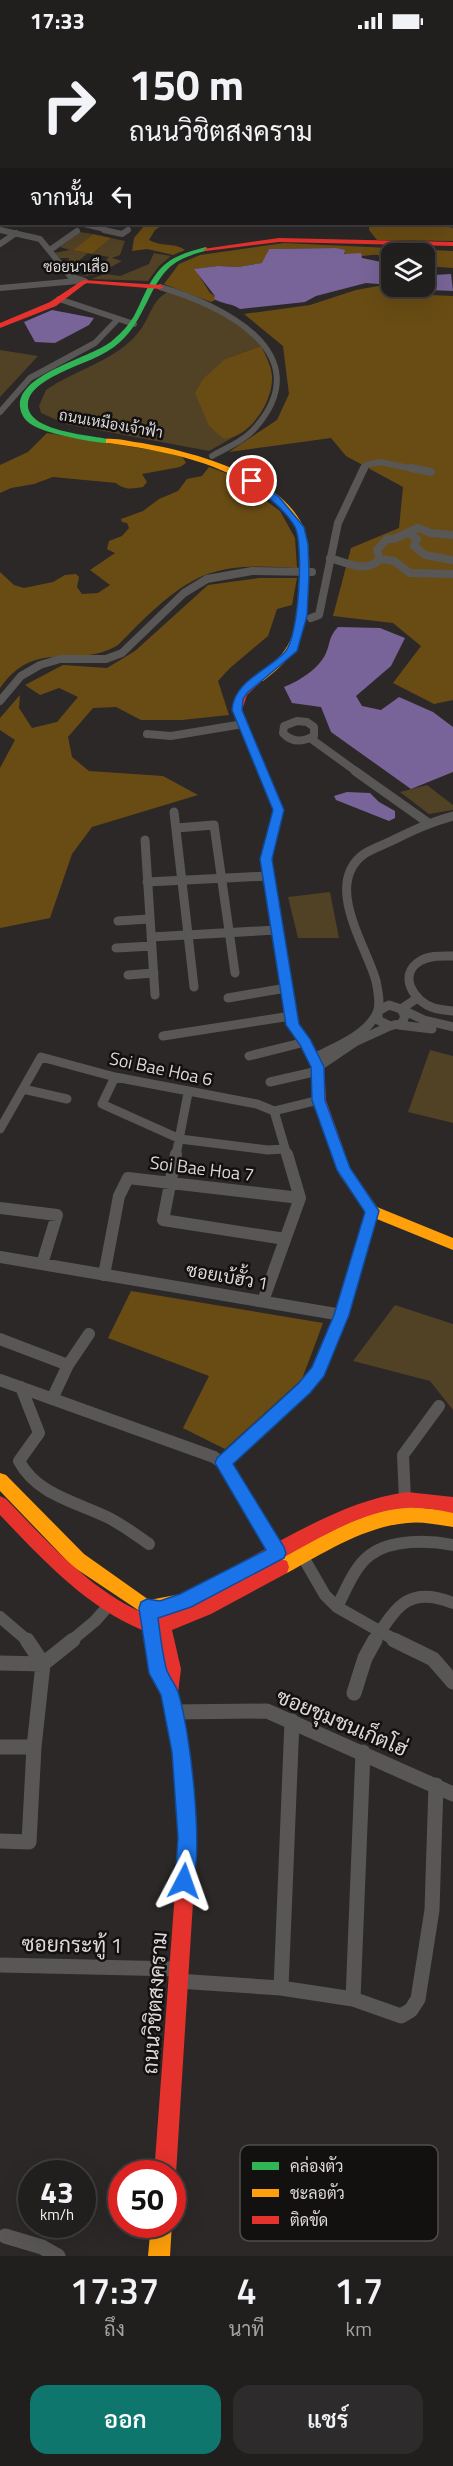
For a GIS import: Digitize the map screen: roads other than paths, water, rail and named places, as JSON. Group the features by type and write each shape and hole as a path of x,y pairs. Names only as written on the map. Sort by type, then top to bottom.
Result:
{"street":[{"path":"85,225 122,234 135,226"},
{"path":"0,230 40,239 70,276 85,281"},
{"path":"50,250 77,231"},
{"path":"0,244 16,233"},
{"name":"ถนนเหมืองเจ้าฟ้า","path":"372,1211 344,1170 319,1100 317,1065 305,1042 292,1025 266,859 279,810 237,710 238,699 243,691 292,651 302,616 312,543 308,528 286,499 240,467 186,449 50,430 29,419 23,410 22,401 32,386 46,377 103,351 120,339 134,324 159,281 182,260 194,255 269,243 453,246"},
{"path":"0,326 32,314 85,281"},
{"name":"ซอยนาเสือ","path":"0,288 85,281 159,281"},
{"path":"159,281 241,320 260,338 273,361 275,388 269,408 252,431 212,456"},
{"name":"ถนนเหมืองเจ้าฟ้า","path":"159,281 139,327 129,338 107,354 55,378 34,396 34,410 39,417 49,423 75,433 176,452 232,469 276,499 292,515 300,527 308,572 310,628 299,653 286,665 261,677"},
{"path":"59,299 134,324"},
{"path":"0,412 30,378 94,343 118,319"},
{"path":"311,618 319,615 323,602 338,523 366,465 380,462 430,472"},
{"path":"380,559 377,550 387,539 394,539 418,528 430,533 453,535"},
{"path":"409,533 417,539 414,546 425,555 453,560"},
{"path":"330,558 356,567 373,566 380,559"},
{"path":"380,559 394,561 410,573 453,574"},
{"path":"0,701 35,666 49,661 72,658 102,660 119,655 196,584 231,573 308,572"},
{"path":"147,734 171,736 243,724"},
{"path":"310,738 428,822"},
{"path":"174,812 194,987"},
{"path":"453,816 428,822 361,857 345,879 345,902 376,980 379,1002 378,1020 394,1025 422,1026 453,1034"},
{"path":"176,828 214,825 235,973"},
{"path":"145,840 155,995"},
{"path":"147,882 268,876"},
{"path":"118,921 149,919"},
{"path":"116,948 188,935 276,930"},
{"path":"453,956 428,957 418,962 407,977 408,986 416,999 433,1008 453,1011"},
{"path":"128,975 154,974"},
{"path":"228,998 286,988"},
{"path":"401,1009 416,999"},
{"path":"317,1065 367,1025 381,1008 388,1005 424,1020 453,1027"},
{"path":"270,1082 317,1065 355,1042 394,1025 405,1016 401,1009"},
{"path":"163,1036 291,1016"},
{"path":"249,1056 305,1042"},
{"name":"Soi Bae Hoa 6","path":"23,1089 41,1057 115,1077 188,1093 257,1104 274,1111"},
{"path":"115,1077 102,1104 180,1139 268,1150 284,1149"},
{"path":"0,1129 23,1089 67,1099"},
{"path":"188,1093 163,1220 285,1239"},
{"path":"263,1301 300,1198 274,1111 319,1100"},
{"name":"Soi Bae Hoa 7","path":"104,1275 118,1196 128,1178 300,1198"},
{"path":"0,1208 57,1215 42,1264"},
{"path":"223,1463 312,1381 342,1315 372,1211 453,1244"},
{"name":"ซอยเบ้ฮั้ว 1","path":"0,1257 342,1315"},
{"path":"52,1399 68,1365 89,1334"},
{"path":"0,1339 68,1365"},
{"path":"0,1380 205,1453 223,1463 278,1553"},
{"path":"21,1387 39,1433 19,1461 21,1468 38,1484 111,1519 149,1544"},
{"path":"405,1500 403,1455 439,1406"},
{"path":"0,1480 78,1560 154,1609 184,1601 344,1519 376,1507 405,1500 453,1505"},
{"path":"0,1504 69,1574 110,1604 148,1624 163,1624 192,1613 349,1532 407,1515 453,1519"},
{"path":"337,1607 365,1560 371,1555 383,1549 420,1542 453,1545"},
{"path":"303,1557 325,1595 337,1607 381,1633 433,1659 441,1665 453,1682"},
{"path":"354,1693 369,1650 400,1608 411,1599 423,1595 436,1596 453,1603"},
{"path":"0,1664 44,1664 95,1622 110,1604"},
{"name":"ถนนวิชิตสงคราม","path":"154,1609 148,1624 158,1673 170,1693"},
{"name":"ถนนวิชิตสงคราม","path":"154,1609 163,1624 172,1669 170,1693 181,1752 188,1838 166,2160"},
{"path":"0,1617 25,1636 44,1664 34,1748 29,1842 0,1841"},
{"name":"ซอยชุมชนเก็ตโฮ่","path":"174,1712 267,1711 453,1794"},
{"path":"281,1988 292,1721"},
{"path":"0,1747 34,1748"},
{"path":"353,1999 363,1752"},
{"name":"ซอยกระทู้ 1","path":"0,1965 178,1975 281,1988 353,1999 401,2016 411,2010 418,1999 432,1910 436,1785"},
{"path":"5,2236 42,2247 58,2256"},
{"path":"159,2256 161,2238"}]}
